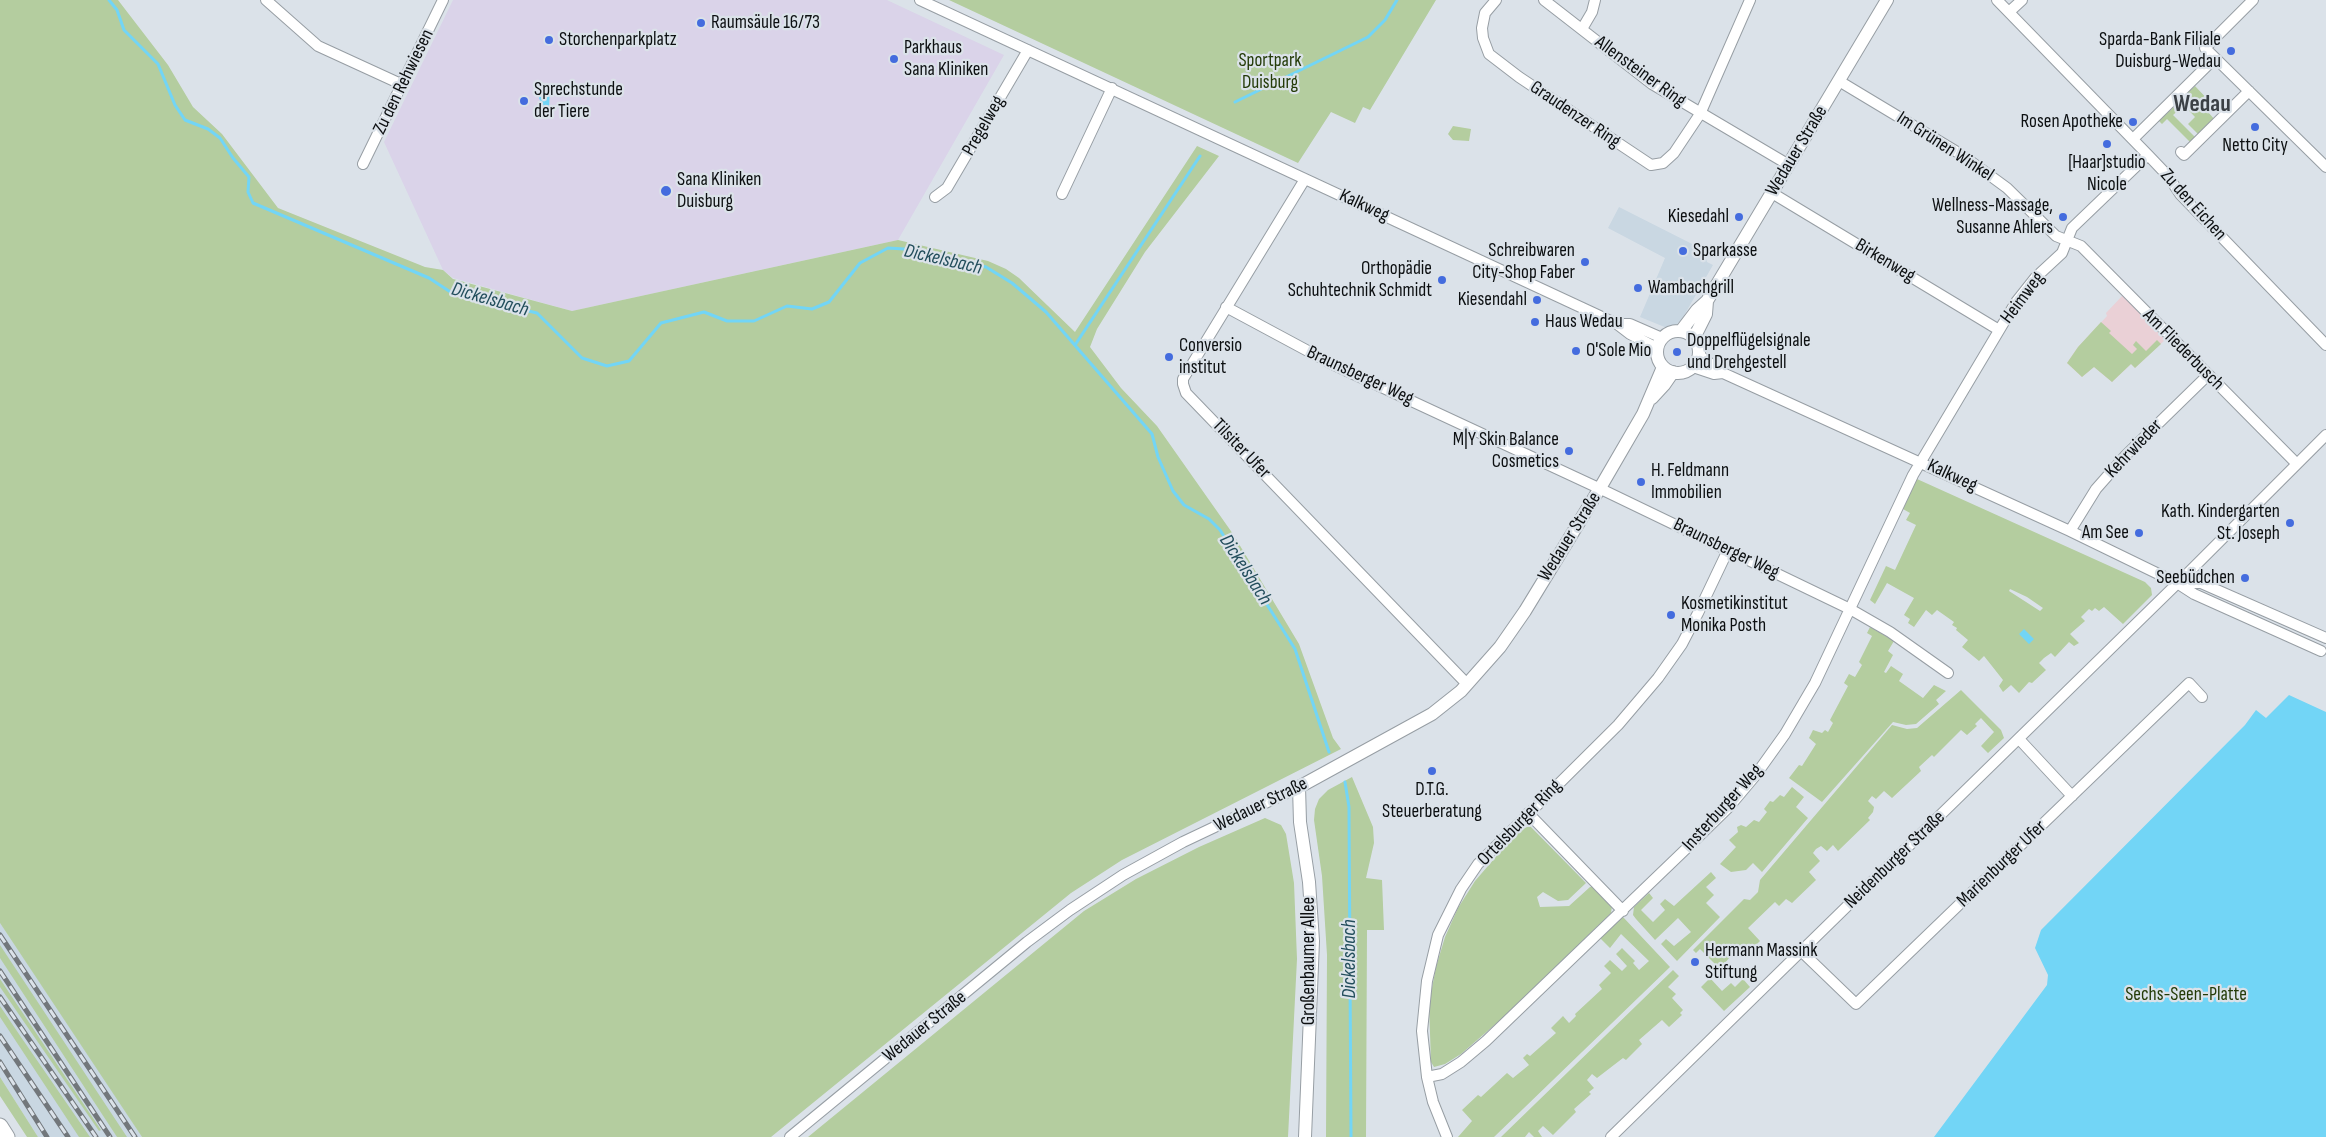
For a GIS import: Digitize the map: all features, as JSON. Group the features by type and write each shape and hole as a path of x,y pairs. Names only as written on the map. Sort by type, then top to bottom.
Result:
{"highway":[{"path":"0,1126 7,1137"}],"main road":[{"name":"Wedauer Straße","path":"1681,331 1696,310 1707,301 1887,0"},
{"name":"Wedauer Straße","path":"1694,338 1706,314 1707,301"},
{"path":"1681,331 1694,338 1698,346 1699,355 1693,367 1684,372 1668,370 1658,358 1660,343 1671,332 1681,331"},
{"name":"Wedauer Straße","path":"1299,787 1432,714 1467,684 1500,646 1525,611 1600,488 1650,400 1652,389 1668,370"},
{"name":"Großenbaumer Allee","path":"1299,787 1300,822 1309,882 1313,941 1305,1137"}],"street":[{"path":"266,0 318,46 403,85"},
{"name":"Zu den Rehwiesen","path":"363,164 443,0"},
{"name":"Kalkweg","path":"920,0 1617,324 1630,324 1660,343"},
{"name":"Graudenzer Ring","path":"1496,0 1485,13 1482,28 1482,38 1488,53 1639,159 1651,165 1662,163 1674,154 1700,114"},
{"path":"1544,0 1582,30"},
{"name":"Allensteiner Ring","path":"1595,0 1592,12 1582,30 1645,79 1700,114 1789,164"},
{"name":"Allensteiner Ring","path":"1700,114 1750,0"},
{"name":"Zu den Eichen","path":"1996,0 2133,139 2168,176 2180,194 2326,345"},
{"path":"2009,12 2022,0"},
{"path":"2253,0 2205,48 2326,167"},
{"name":"Pregelweg","path":"935,197 947,188 1028,50"},
{"path":"2133,139 2215,58"},
{"name":"Im Grünen Winkel","path":"1839,82 1925,132 1992,175 2056,236 2067,240"},
{"path":"1062,194 1112,88"},
{"path":"2181,152 2184,155 2249,91"},
{"name":"Heimweg","path":"1921,462 2016,302 2034,278 2062,253 2072,228 2148,155"},
{"name":"Tilsiter Ufer","path":"1304,179 1183,379 1182,384 1186,392 1467,684"},
{"name":"Birkenweg","path":"1772,193 1999,330"},
{"name":"Am Fliederbusch","path":"2067,240 2081,246 2297,464"},
{"name":"Braunsberger Weg","path":"1226,307 1330,363 1600,488 1850,609 1890,632 1948,673"},
{"name":"Kalkweg","path":"1699,355 1723,374 2070,531 2178,583 2194,594 2321,651"},
{"name":"Kalkweg","path":"1693,367 1714,374 1723,374"},
{"name":"Kehrwieder","path":"2070,531 2096,489 2126,454 2208,375"},
{"path":"2178,583 2326,435"},
{"name":"Insterburger Weg","path":"1427,1076 1442,1074 1467,1057 1623,911 1729,807 1755,776 1785,734 1815,683 1921,462"},
{"name":"Ortelsburger Ring","path":"1447,1137 1433,1102 1427,1076 1422,1032 1427,980 1438,935 1461,889 1478,864 1618,725 1658,678 1682,644 1728,550"},
{"name":"Kalkweg","path":"2178,583 2201,583 2326,638"},
{"name":"Neidenburger Straße","path":"1611,1137 2178,583"},
{"name":"Marienburger Ufer","path":"1801,951 1856,1004 2189,683 2202,697"},
{"path":"2019,739 2072,796"},
{"name":"Wedauer Straße","path":"790,1137 1027,942 1070,910 1123,875 1183,842 1299,787"},
{"path":"1528,813 1623,911"}],"shaded area":[{"name":"Sana Kliniken Duisburg","path":"453,0 887,0 1004,55 898,240 572,311 453,278 443,270 384,142"},
{"path":"1619,207 1704,250 1707,262 1713,265 1682,319 1676,325 1667,328 1640,317 1665,258 1608,228"},
{"path":"2123,295 2166,339 2135,368 2131,364 2112,382 2094,367 2082,377 2067,363 2078,347 2107,316 2106,313"},
{"path":"0,923 142,1137 38,1137 0,1077"}],"green space":[{"path":"0,0 118,0 168,65 193,107 222,134 278,208 425,267 443,270 453,279 572,311 898,240 988,261 1006,269 1019,278 1075,332 1197,146 1219,156 1145,252 1097,329 1090,347 1121,388 1157,426 1233,534 1299,644 1333,738 1341,749 1122,860 1071,893 771,1137 142,1137 0,923"},
{"name":"Sportpark Duisburg","path":"949,0 1436,0 1370,110 1363,107 1355,123 1331,112 1298,163"},
{"path":"2195,86 2212,104 2217,100 2226,110 2222,114 2214,106 2208,112 2215,120 2199,135 2188,124 2195,117 2179,100"},
{"path":"2177,104 2181,108 2173,115 2196,138 2191,143 2167,119 2162,124 2159,121"},
{"path":"1453,126 1471,129 1469,141 1453,140 1448,134"},
{"path":"2101,322 2111,331 2109,333 2132,354 2137,349 2133,345 2136,341 2146,351 2157,340 2161,344 2135,368 2131,364 2112,382 2094,367 2082,377 2067,363 2078,347"},
{"path":"1917,479 2145,582 2151,588 2152,595 2123,624 2104,607 2099,611 2095,608 2092,611 2089,609 2081,617 2085,621 2070,634 2079,643 2074,646 2069,642 2055,657 2051,653 2044,658 2039,663 2046,670 2032,683 2029,682 2019,693 2011,685 2003,692 1999,686 2003,680 1984,656 1979,661 1962,647 1968,640 1952,625 1954,622 1937,610 1932,615 1926,610 1914,627 1908,623 1910,619 1904,615 1914,598 1887,583 1875,604 1870,600 1886,566 1895,570 1916,525 1906,520 1910,513 1903,509","holes":["2010,589 2027,597 2043,608 2040,611 2009,591"]},
{"path":"1870,627 1894,641 1888,651 1893,655 1884,672 1886,673 1891,666 1903,674 1899,681 1923,698 1934,685 1946,691 1936,700 1939,704 1916,724 1906,725 1893,722 1822,802 1789,778 1799,765 1802,766 1816,744 1809,738 1813,730 1822,733 1825,730 1828,732 1833,723 1830,720 1848,686 1844,683 1849,674 1855,677 1862,665 1859,662 1872,636 1867,633"},
{"path":"1961,690 2001,730 2004,738 1988,753 1981,746 1994,732 1981,718 1975,724 1977,726 1967,735 1961,730 1934,757 1932,755 1919,767 1921,771 1892,798 1884,791 1876,799 1872,796 1868,801 1874,807 1873,812 1868,818 1870,820 1838,851 1833,845 1827,851 1821,846 1816,849 1813,853 1820,861 1809,872 1816,880 1792,903 1786,899 1779,906 1775,902 1748,928 1760,941 1744,957 1739,953 1734,958 1731,956 1716,973 1713,970 1717,966 1700,949 1696,953 1693,950 1744,899 1750,900 1758,892 1760,880 1892,725 1907,729 1917,728"},
{"path":"1352,777 1373,827 1374,843 1366,878 1382,880 1384,930 1367,930 1366,1137 1326,1137 1327,955 1322,876 1314,820 1315,809 1319,799 1328,790"},
{"path":"1792,787 1804,797 1796,807 1808,818 1762,872 1753,863 1746,870 1731,872 1720,864 1736,847 1729,840 1738,832 1737,827 1741,825 1746,827 1754,820 1759,822 1767,812 1764,809 1770,801 1773,802 1780,795 1784,797"},
{"path":"1265,818 1281,825 1286,834 1294,883 1297,959 1288,1137 808,1137 1084,911 1136,879 1199,847"},
{"path":"1530,826 1586,883 1568,900 1558,901 1543,892 1537,897 1540,907 1569,906 1590,887 1594,887 1612,906 1611,913 1506,1015 1461,1054 1445,1064 1434,1067 1431,1062 1429,1004 1436,967 1445,937 1458,908 1475,881 1519,830"},
{"path":"1711,872 1716,878 1706,887 1714,895 1706,903 1720,917 1677,961 1661,944 1666,939 1674,946 1691,932 1678,918 1655,940 1633,915 1634,907 1649,893 1653,898 1641,910 1653,922 1665,910 1660,904 1665,899 1674,906"},
{"path":"1623,917 1670,967 1494,1137 1458,1137 1472,1121 1462,1110 1478,1095 1481,1097 1507,1073 1513,1078 1529,1065 1523,1058 1527,1054 1530,1056 1556,1033 1551,1028 1563,1016 1569,1023 1576,1016 1575,1014 1602,989 1599,985 1611,973 1604,966 1610,960 1622,971 1627,966 1616,954 1622,948 1635,961 1633,963 1639,970 1649,961 1621,934 1610,948 1600,938"},
{"path":"0,945 127,1137 117,1137 0,958"},
{"path":"1673,970 1679,976 1668,987 1676,994 1672,998 1683,1010 1680,1013 1682,1015 1669,1027 1662,1020 1639,1040 1642,1044 1626,1060 1623,1058 1597,1078 1592,1074 1587,1080 1594,1088 1589,1092 1591,1094 1574,1109 1576,1112 1553,1135 1543,1126 1538,1131 1542,1137 1534,1137 1529,1132 1525,1137 1501,1137"},
{"path":"1710,978 1722,991 1731,983 1735,987 1743,979 1750,987 1724,1011 1701,987"},
{"path":"0,979 101,1130 99,1131 0,987"},
{"path":"0,1006 90,1137 79,1137 0,1017"},
{"path":"0,1077 38,1137 27,1137 0,1096"}],"water":[{"path":"550,87 549,109 542,105 539,98 542,90"},
{"path":"2024,629 2034,639 2029,644 2019,634"},
{"name":"Sechs-Seen-Platte","path":"2289,695 2326,712 2326,1137 1934,1137 2047,985 2048,975 2035,948 2041,930 2245,725 2256,710 2266,718"}],"waterway":[{"name":"Dickelsbach","path":"109,0 117,10 124,30 158,64 175,105 185,120 208,129 220,138 233,158 249,177 248,192 253,203 429,278 452,293 537,313 582,358 607,366 629,361 661,323 704,312 727,321 754,321 787,306 812,309 829,302 860,263 888,248 904,249 986,267 1012,283 1046,312 1152,434 1158,457 1173,491 1184,505 1209,519 1220,530 1295,649 1329,752"},
{"path":"1235,102 1368,37 1385,20 1397,0"},
{"path":"1075,345 1200,156"},
{"name":"Dickelsbach","path":"1345,782 1349,807 1351,1137"}],"railway":[{"path":"0,935 135,1137"},
{"path":"0,971 110,1137"},
{"path":"0,997 96,1137"},
{"path":"0,1036 68,1137"},
{"path":"0,1062 47,1137"}],"place":[{"name":"Raumsäule 16/73","path":"701,23"},
{"name":"Storchenparkplatz","path":"549,40"},
{"name":"Sparda-Bank Filiale Duisburg-Wedau","path":"2231,51"},
{"name":"Parkhaus Sana Kliniken","path":"894,59"},
{"name":"Sprechstunde der Tiere","path":"524,101"},
{"name":"Rosen Apotheke","path":"2133,122"},
{"name":"Netto City","path":"2255,127"},
{"name":"[Haar]studio Nicole","path":"2107,144"},
{"name":"Sana Kliniken Duisburg","path":"666,191"},
{"name":"Kiesedahl","path":"1739,217"},
{"name":"Wellness-Massage, Susanne Ahlers","path":"2063,217"},
{"name":"Sparkasse","path":"1683,251"},
{"name":"Schreibwaren City-Shop Faber","path":"1585,262"},
{"name":"Orthopädie Schuhtechnik Schmidt","path":"1442,280"},
{"name":"Wambachgrill","path":"1638,288"},
{"name":"Kiesendahl","path":"1537,300"},
{"name":"Haus Wedau","path":"1535,322"},
{"name":"O'Sole Mio","path":"1576,351"},
{"name":"Doppelflügelsignale und Drehgestell","path":"1677,352"},
{"name":"Conversio institut","path":"1169,357"},
{"name":"M|Y Skin Balance Cosmetics","path":"1569,451"},
{"name":"H. Feldmann Immobilien","path":"1641,482"},
{"name":"Kath. Kindergarten St. Joseph","path":"2290,523"},
{"name":"Am See","path":"2139,533"},
{"name":"Seebüdchen","path":"2245,578"},
{"name":"Kosmetikinstitut Monika Posth","path":"1671,615"},
{"name":"D.T.G. Steuerberatung","path":"1432,771"},
{"name":"Hermann Massink Stiftung","path":"1695,962"}],"district":[{"name":"Wedau","path":"2202,105"}]}
